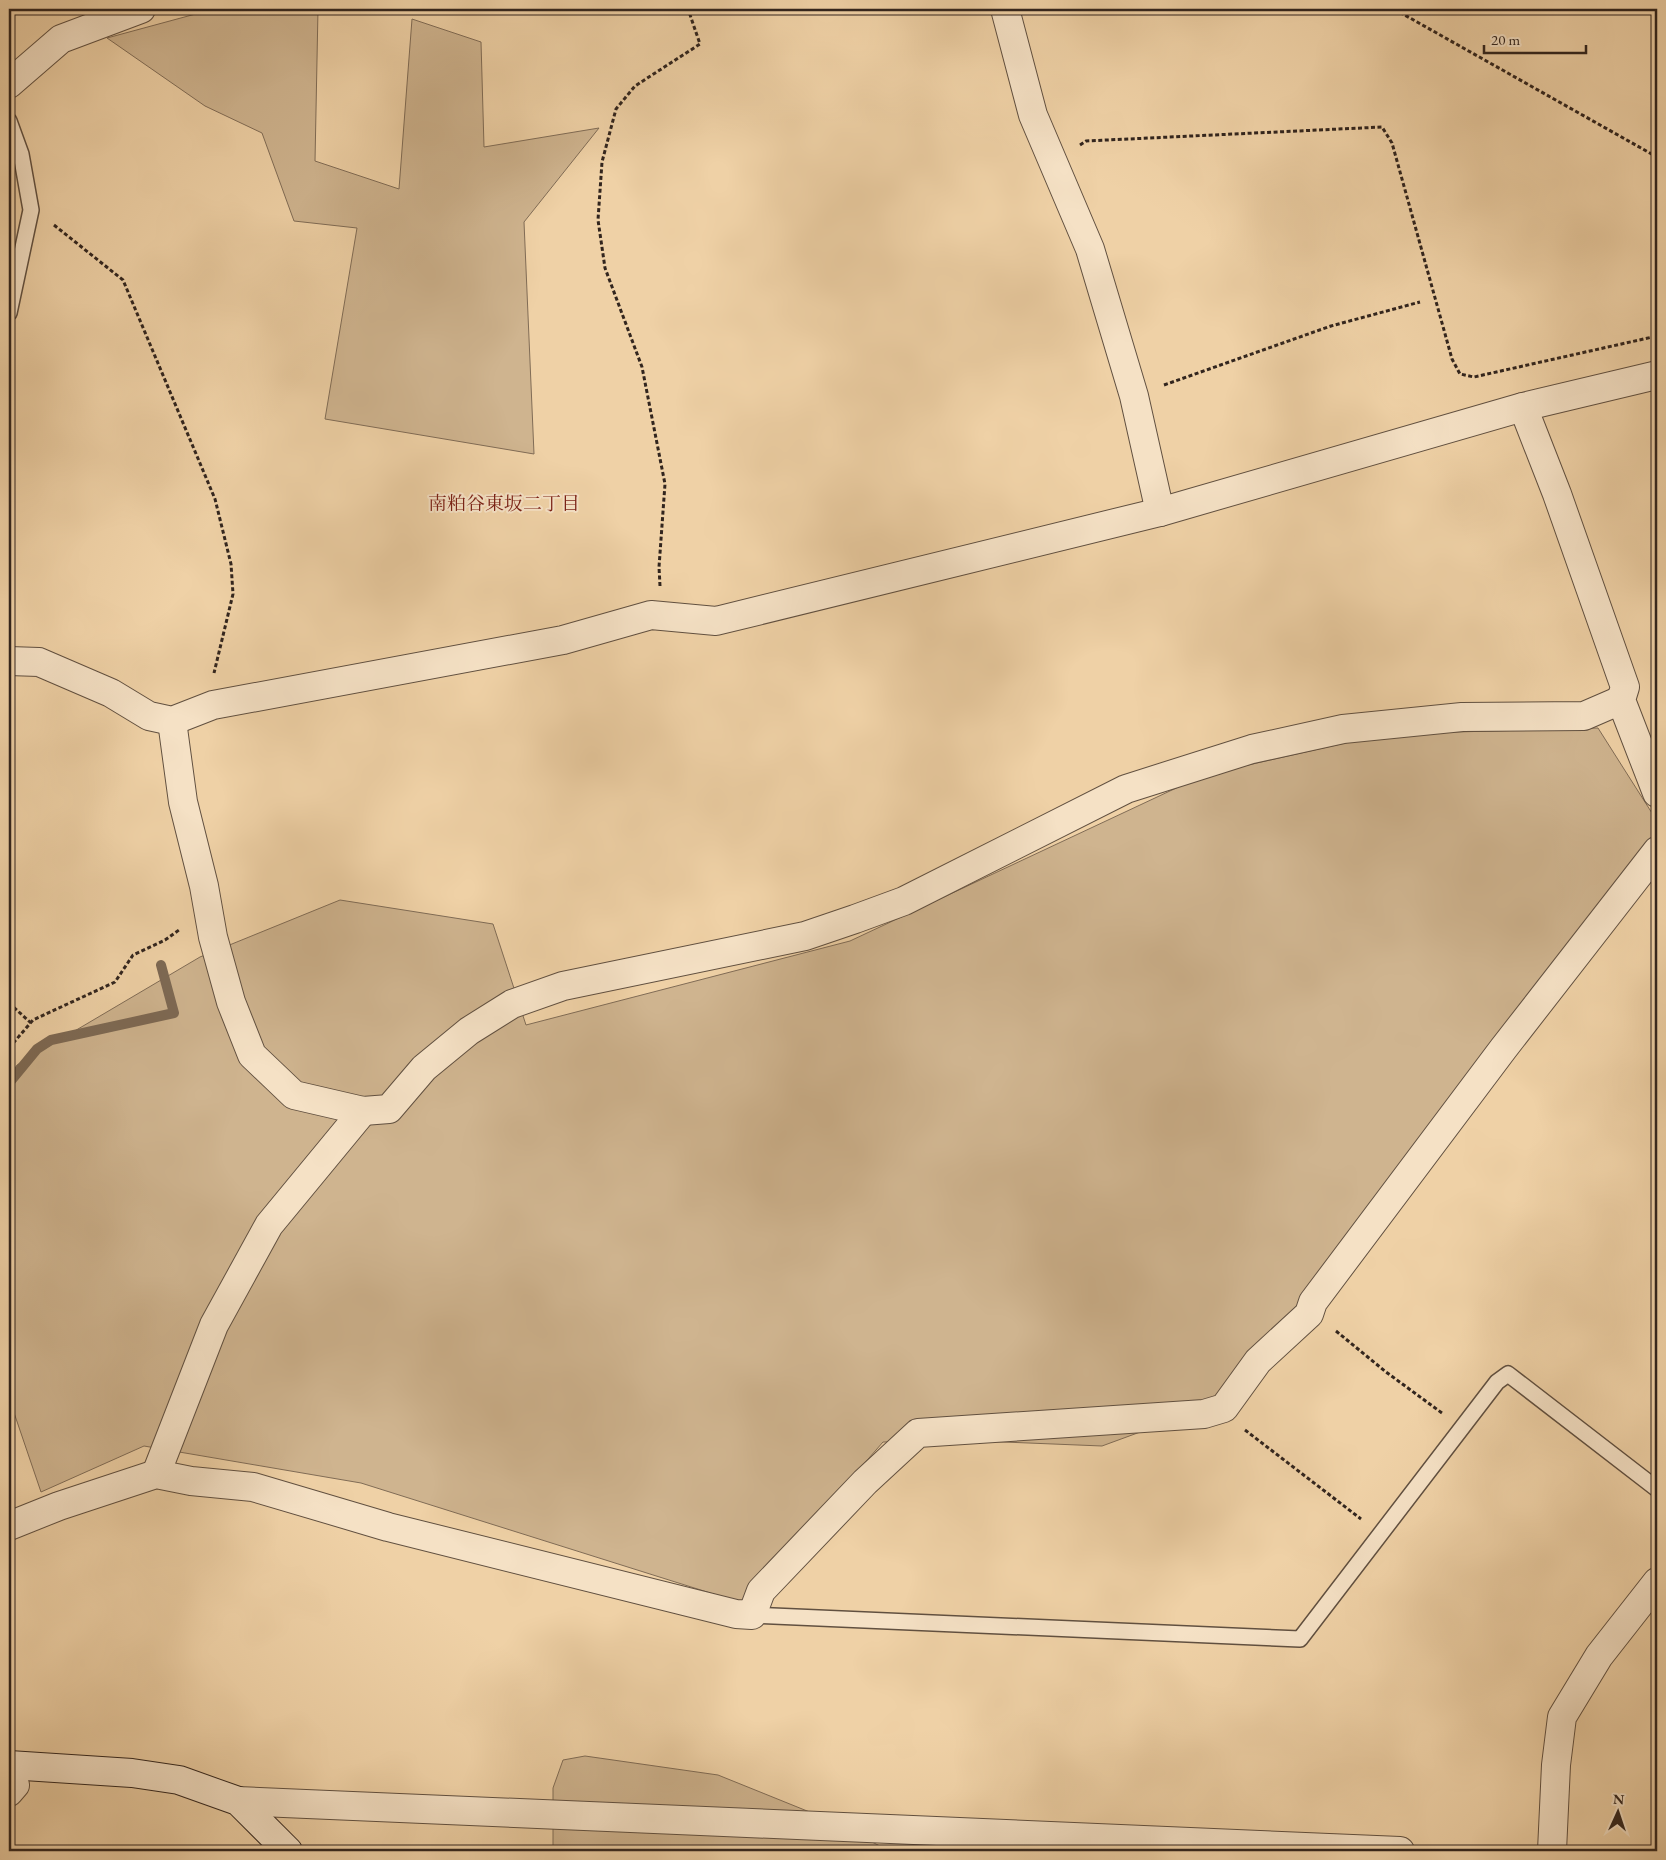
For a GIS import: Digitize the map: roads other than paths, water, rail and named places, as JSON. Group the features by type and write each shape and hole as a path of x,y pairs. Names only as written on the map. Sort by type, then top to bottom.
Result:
{"street":[{"path":"9,84 61,39 141,9"},
{"path":"1005,9 1033,115 1090,249 1134,396 1160,512"},
{"path":"9,661 39,662 111,693 149,716 172,721 213,705 563,640 651,615 716,621 1160,512 1523,407 1657,375"},
{"path":"1523,407 1597,603 1625,687 1621,700 1657,793"},
{"path":"172,721 183,802 213,937 231,1002 252,1055 294,1095 363,1111 389,1109 424,1068 469,1031 512,1004 563,986 805,936 856,920 904,900 1126,789 1252,750 1343,729 1462,718 1584,716 1621,700"},
{"path":"9,1526 59,1506 156,1474 191,1481 253,1488 388,1527 736,1614 752,1616 761,1591 865,1482 918,1433 1204,1414 1224,1408 1258,1361 1309,1314 1313,1302 1388,1201 1657,851"},
{"path":"156,1474 214,1325 269,1225 363,1111"},
{"path":"1552,1851 1556,1765 1562,1717 1599,1656 1657,1582"},
{"path":"11,1781 132,1773 179,1780 238,1801 1400,1851"},
{"path":"238,1801 288,1851"}],"lane":[{"path":"9,122 20,154 31,210 9,313"},
{"path":"752,1616 1300,1639 1497,1382 1508,1374 1657,1489"}],"waterway":[{"path":"9,1083 37,1049 51,1040 174,1013 161,965"}],"district":[{"name":"南粕谷東坂二丁目","path":"504,503"}]}
